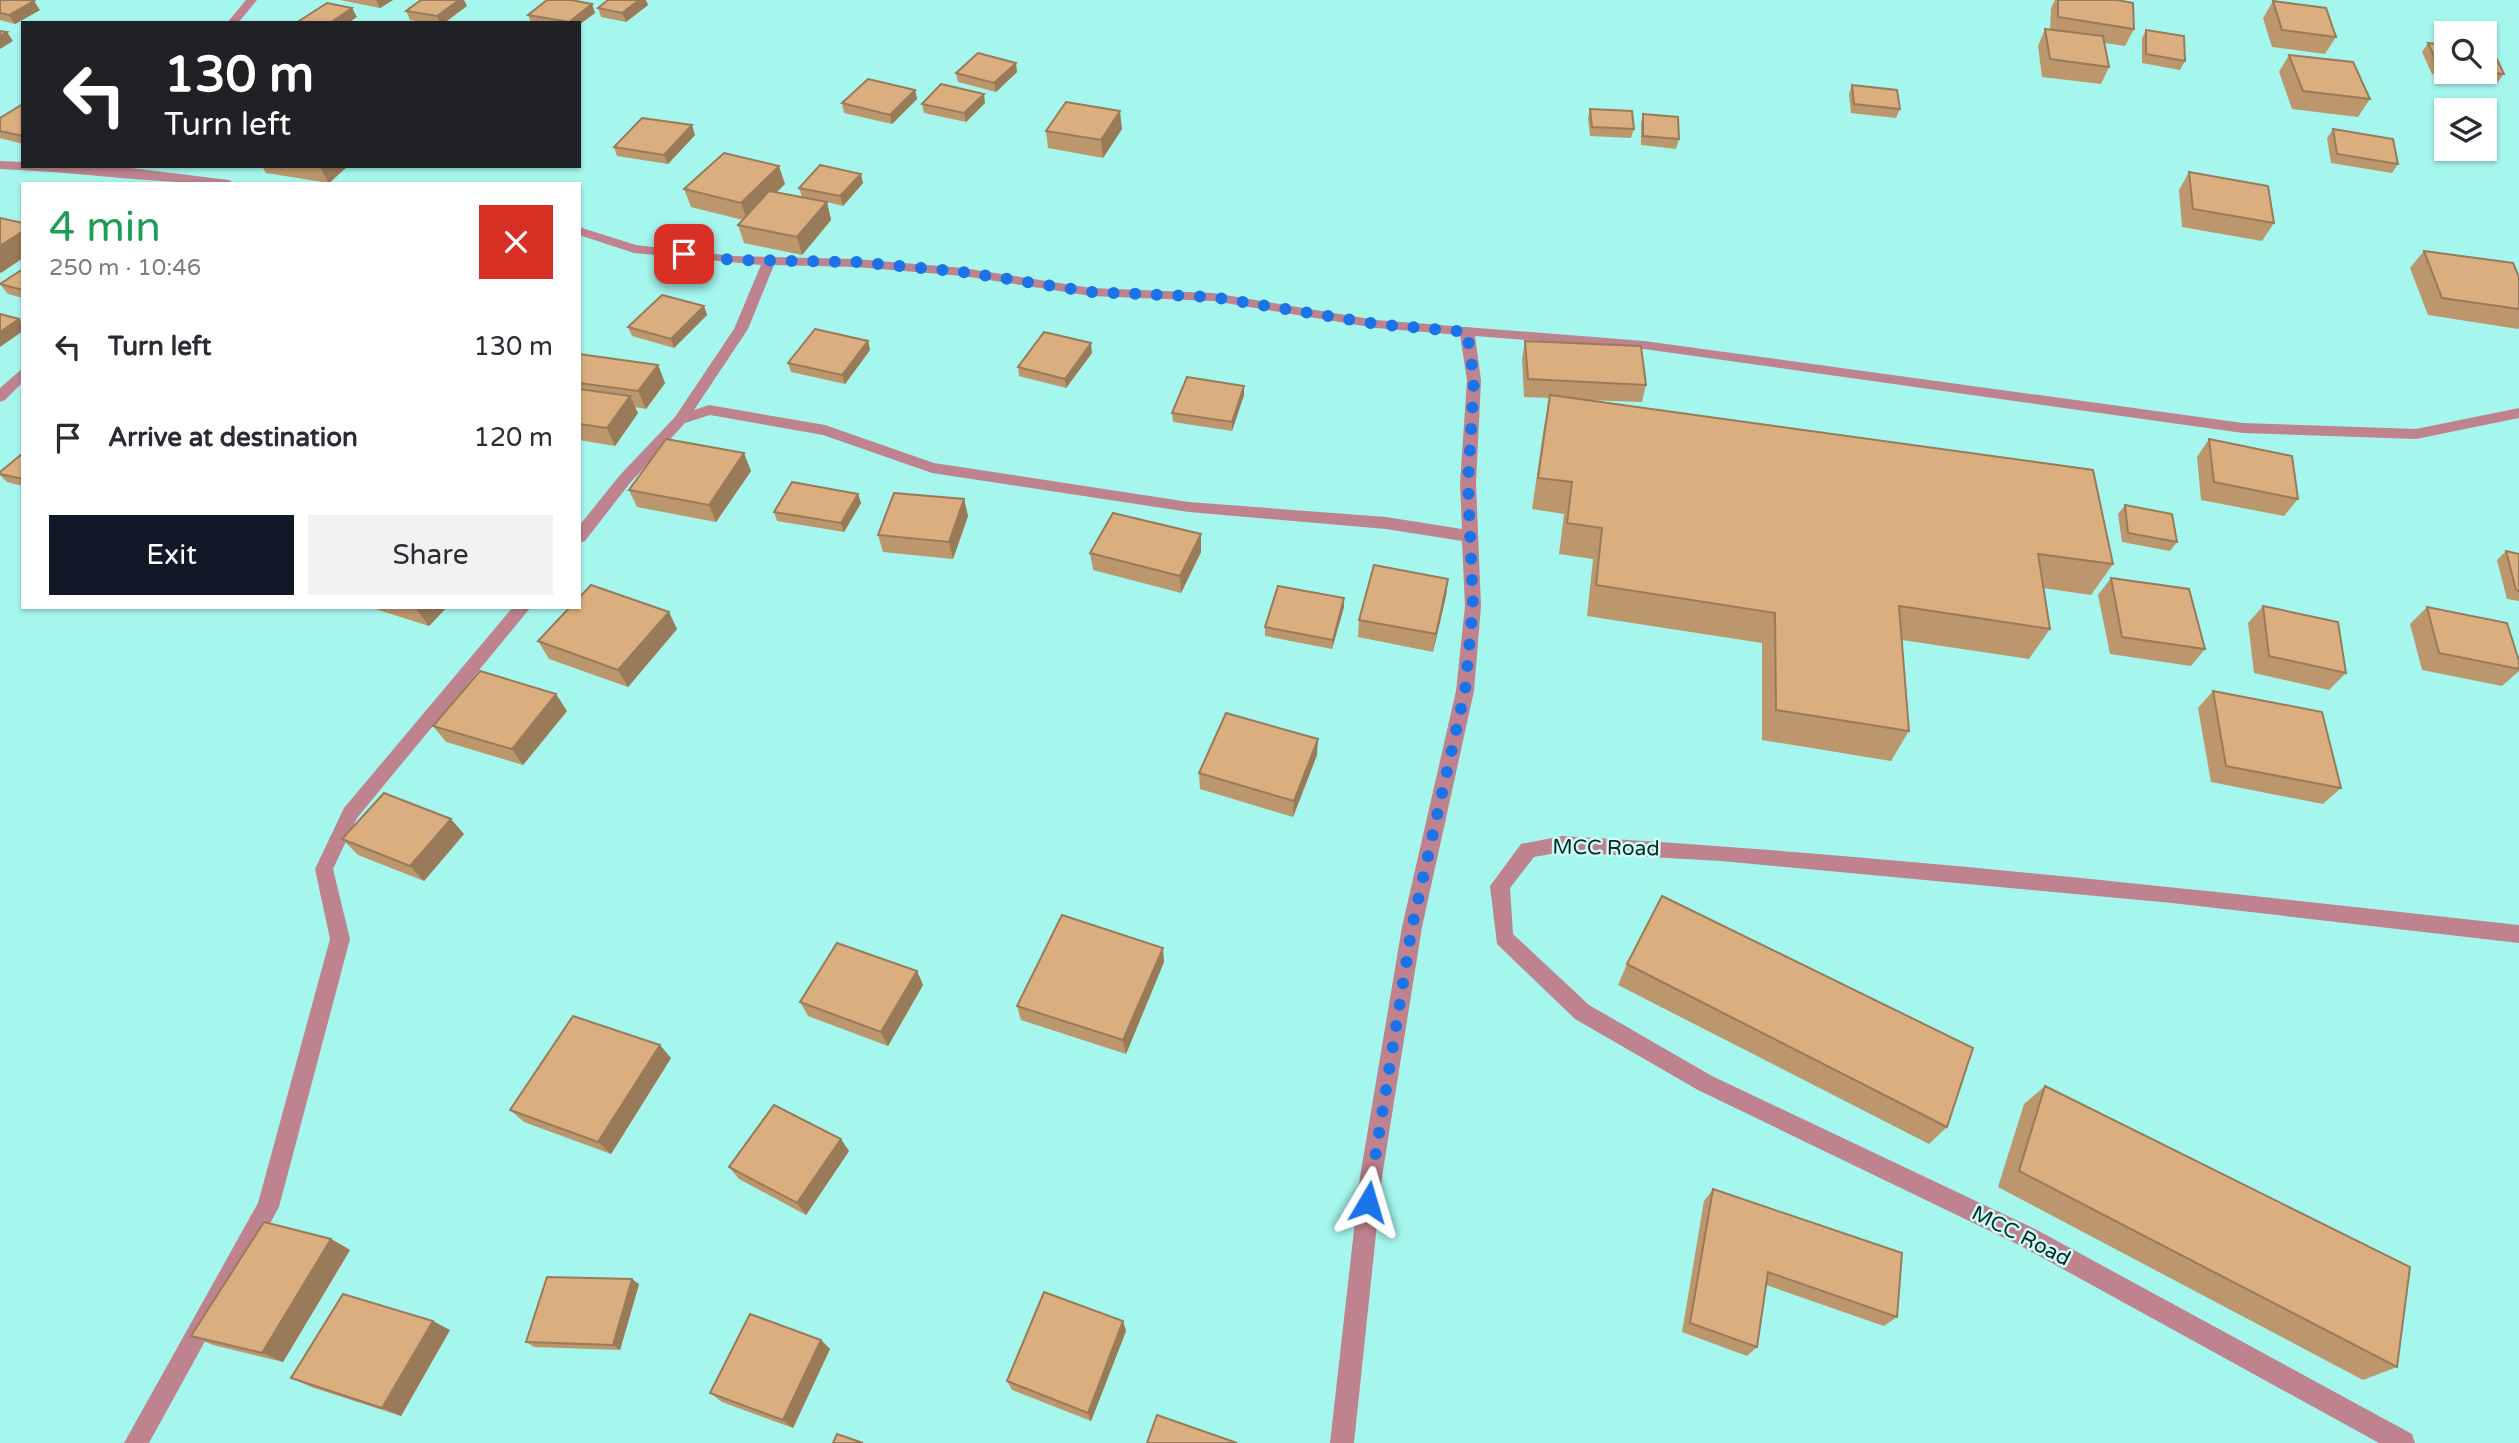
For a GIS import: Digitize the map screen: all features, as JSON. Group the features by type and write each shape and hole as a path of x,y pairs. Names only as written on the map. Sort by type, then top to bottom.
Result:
{"street":[{"path":"234,21 252,0"},
{"path":"0,165 21,166"},
{"path":"79,168 213,182"},
{"path":"581,232 634,249 769,260 856,262 963,272 1091,292 1213,297 1376,324 1644,345 2243,428 2416,434 2519,413"},
{"path":"581,534 625,479 680,420 741,329 769,260"},
{"path":"1342,1443 1373,1164 1412,927 1465,691 1473,606 1468,484 1474,380 1467,332"},
{"path":"0,397 21,375"},
{"path":"680,420 709,410 825,429 932,467 982,476 1189,507 1385,523 1469,536"},
{"path":"136,1443 268,1207 340,939 324,869 350,813 521,609"},
{"name":"MCC Road","path":"2403,1443 2029,1238 1704,1083 1582,1012 1504,938 1500,886 1528,850 1562,844 1721,853 2159,893 2519,934"}],"building":[{"path":"0,0 34,1 9,15 0,13"},
{"path":"421,0 459,0 437,16 406,11"},
{"path":"547,0 571,0 592,4 570,21 528,15"},
{"path":"608,0 639,0 622,13 598,8"},
{"path":"2058,0 2117,0 2133,3 2134,29 2058,17"},
{"path":"2273,1 2326,8 2336,37 2282,30"},
{"path":"327,3 352,8 333,21 299,21"},
{"path":"2045,29 2103,36 2109,67 2050,59"},
{"path":"2146,30 2184,36 2185,61 2146,54"},
{"path":"2428,43 2434,44 2434,56"},
{"path":"978,53 1016,63 994,83 956,73"},
{"path":"2289,55 2353,62 2370,99 2303,91"},
{"path":"2497,59 2504,74 2497,73"},
{"path":"868,79 915,90 890,115 842,103"},
{"path":"941,84 984,94 964,113 922,104"},
{"path":"1852,85 1897,90 1900,109 1854,104"},
{"path":"1066,102 1120,111 1101,140 1046,131"},
{"path":"21,105 21,136 0,131 0,118"},
{"path":"1590,109 1632,111 1634,129 1592,127"},
{"path":"1643,114 1678,117 1679,139 1643,136"},
{"path":"642,118 692,125 664,155 614,147"},
{"path":"2333,129 2393,139 2398,164 2337,154"},
{"path":"724,153 779,166 741,203 684,189"},
{"path":"820,165 861,174 840,196 799,188"},
{"path":"2189,172 2268,186 2274,223 2193,209"},
{"path":"769,191 827,202 797,237 738,225"},
{"path":"0,218 21,223 21,232 0,246"},
{"path":"2424,251 2513,263 2519,277 2519,309 2442,298"},
{"path":"21,270 21,289 0,284"},
{"path":"662,295 704,306 671,339 628,327"},
{"path":"0,314 19,319 0,332"},
{"path":"815,329 868,341 842,375 788,363"},
{"path":"1044,332 1091,343 1065,379 1018,367"},
{"path":"1525,341 1641,346 1646,385 1528,379"},
{"path":"581,354 658,365 638,391 581,383"},
{"path":"1187,377 1244,386 1232,422 1172,413"},
{"path":"581,389 630,396 607,428 581,424"},
{"path":"1550,395 2093,470 2113,564 2038,554 2050,629 1899,606 1909,731 1776,710 1775,613 1596,585 1602,528 1567,523 1572,482 1538,478"},
{"path":"666,439 744,453 709,505 629,490"},
{"path":"2209,439 2292,456 2298,499 2214,482"},
{"path":"21,455 21,479 0,472"},
{"path":"792,482 858,494 841,523 774,512"},
{"path":"894,493 964,499 949,542 878,535"},
{"path":"2125,505 2172,514 2177,542 2128,533"},
{"path":"1113,513 1201,534 1180,576 1090,553"},
{"path":"2506,551 2519,554 2519,591 2516,590"},
{"path":"1374,565 1448,579 1436,634 1359,620"},
{"path":"2111,578 2189,589 2205,649 2122,637"},
{"path":"591,585 669,612 618,670 538,641 568,609 581,609 581,596"},
{"path":"1278,586 1344,598 1333,640 1265,627"},
{"path":"2263,606 2338,622 2346,673 2269,656"},
{"path":"2427,607 2507,623 2519,669 2439,653"},
{"path":"480,671 556,694 512,749 433,726"},
{"path":"2213,691 2322,712 2341,788 2226,766"},
{"path":"1226,713 1318,739 1294,801 1199,773"},
{"path":"384,793 451,819 410,866 342,839"},
{"path":"1662,896 1973,1048 1947,1127 1627,964"},
{"path":"1062,915 1163,948 1123,1040 1017,1006"},
{"path":"837,943 917,971 881,1032 800,1002"},
{"path":"573,1016 660,1045 598,1142 510,1110"},
{"path":"2045,1086 2410,1267 2397,1367 2019,1171"},
{"path":"774,1105 841,1139 797,1203 729,1167"},
{"path":"1713,1189 1902,1253 1897,1317 1768,1272 1757,1347 1690,1323"},
{"path":"264,1222 331,1239 262,1353 191,1336"},
{"path":"547,1277 632,1279 613,1345 526,1342"},
{"path":"1044,1292 1123,1321 1088,1413 1007,1381"},
{"path":"343,1294 433,1321 382,1408 291,1378"},
{"path":"750,1314 821,1340 783,1420 710,1393"},
{"path":"1157,1415 1237,1443 1147,1443"},
{"path":"837,1434 863,1443 833,1443"}],"route":[{"path":"684,254 734,260 856,262 963,272 1091,292 1213,297 1376,324 1467,332 1474,380 1468,484 1473,606 1465,691 1412,927 1368,1202"}]}
